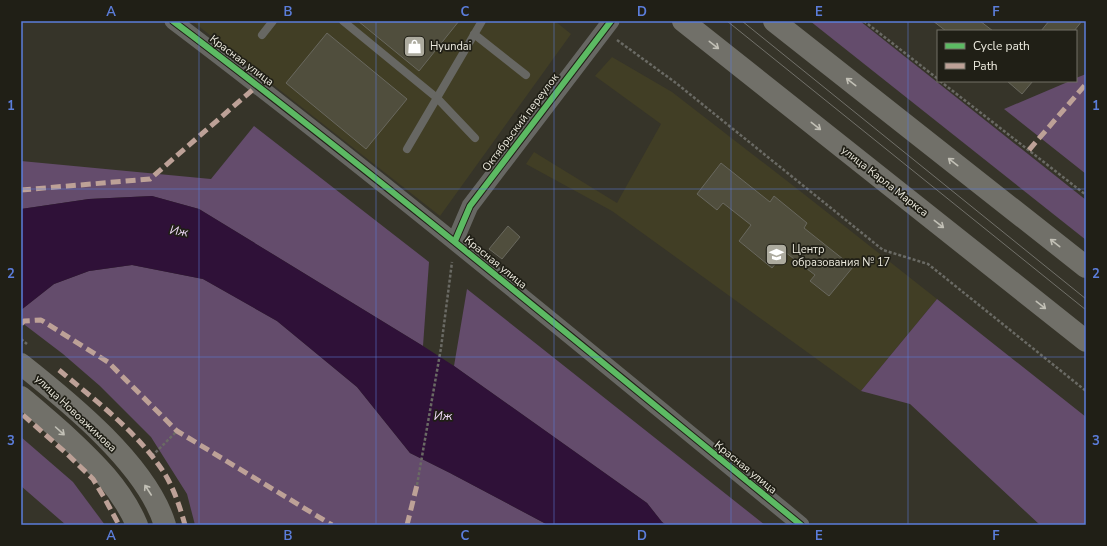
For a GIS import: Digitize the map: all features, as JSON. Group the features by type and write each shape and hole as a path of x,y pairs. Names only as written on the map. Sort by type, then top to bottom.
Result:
{"main road":[{"name":"улица Карла Маркса","path":"683,21 1086,341"},
{"path":"774,21 1086,267"},
{"name":"улица Новоажимова","path":"21,364 83,416 114,447 143,483 155,501 165,525"},
{"path":"26,401 93,461 123,498 137,525"}],"street":[{"name":"Красная улица","path":"173,21 258,85 455,241 801,525"},
{"name":"Октябрьский переулок","path":"455,241 470,206 607,26"}],"lane":[{"path":"262,35 273,21"},
{"path":"343,21 437,98 475,138"},
{"path":"408,149 482,21"},
{"path":"474,34 526,75"}],"path":[{"path":"864,21 937,78"},
{"path":"607,26 883,250 928,264 1086,392"},
{"path":"941,82 1086,195"},
{"path":"417,485 441,348 455,241"},
{"path":"152,456 177,431"}],"shaded area":[{"path":"192,21 555,21 571,34 440,216"},
{"path":"810,21 860,21 1086,200 1086,240"},
{"name":"Центр образования № 17","path":"612,57 672,92 937,299 861,391 612,211 526,164 534,152 617,203 661,124 595,76"},
{"path":"1086,74 1086,174 1004,109 1068,82 1077,82 1077,78"},
{"path":"254,126 429,262 423,346 199,209 152,196 89,199 21,209 21,161 211,179"},
{"path":"132,265 203,279 277,321 357,387 410,453 548,525 195,525 187,494 151,437 100,386 63,354 21,322 21,310 54,284 89,271"},
{"path":"467,289 765,525 666,525 647,503 454,366"},
{"path":"937,299 1086,417 1086,525 1040,525 910,404 861,391"},
{"path":"21,437 73,482 105,525 66,525 21,486"}],"water":[{"name":"Иж","path":"152,196 199,209 423,346 454,366 647,503 666,525 548,525 410,453 357,387 277,321 203,279 132,265 89,271 54,284 21,310 21,209 89,199"}],"building":[{"name":"Hyundai","path":"358,21 459,21 419,71"},
{"path":"933,21 980,21 992,30 945,30"},
{"path":"1049,21 1082,21 1075,30 1042,30"},
{"path":"327,33 407,99 366,149 286,83"},
{"path":"1008,82 1032,82 1022,94"},
{"path":"721,163 770,202 774,196 807,223 804,228 853,267 829,296 810,281 815,275 785,252 772,268 739,241 751,225 723,203 717,210 697,194"},
{"path":"508,226 520,237 502,259 489,249"}],"tram line":[{"path":"727,21 1086,310"},
{"path":"742,21 1086,299"}],"marked path":[{"path":"1029,150 1086,84"},
{"path":"21,190 150,179 258,85"},
{"path":"21,324 24,321 41,320 108,362 177,431 332,525"},
{"path":"59,370 115,417 152,456 170,483 185,525"},
{"path":"23,415 93,479 119,525"},
{"path":"407,525 417,485"}],"cycle path":[{"path":"173,21 411,207 801,525"},
{"path":"455,241 470,206 611,21"}],"place":[{"name":"Hyundai","path":"414,46"},
{"name":"Центр образования № 17","path":"777,255"}]}
